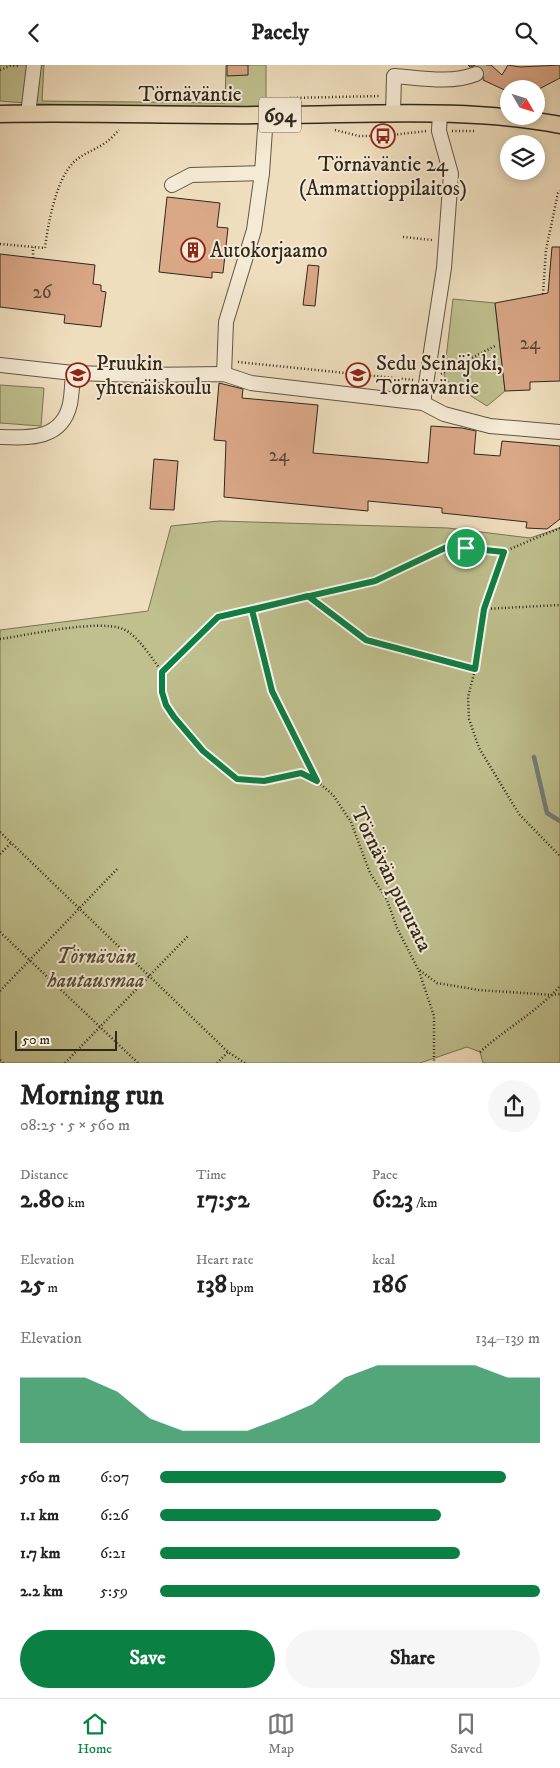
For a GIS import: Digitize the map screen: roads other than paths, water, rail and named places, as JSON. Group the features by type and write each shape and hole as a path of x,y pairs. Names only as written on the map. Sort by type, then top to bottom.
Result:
{"main road":[{"name":"Törnäväntie","path":"0,113 266,115 440,113 560,125"}],"lane":[{"path":"28,114 33,65"},
{"path":"393,114 394,76 448,80 464,79 476,74"},
{"path":"423,403 443,273 450,174 439,131 440,113"},
{"path":"224,367 226,321 254,230 262,173 266,115"},
{"path":"172,185 191,175 262,173"},
{"path":"0,365 73,373 142,375 224,367 251,383 423,403 444,414 490,425 560,431"},
{"path":"0,437 26,438 43,435 55,429 63,419 69,405 73,373"}],"waterway":[{"path":"534,757 547,813 560,821"}],"tunnel":[{"path":"476,74 486,65"}],"place":[{"name":"Törnäväntie 24 (Ammattioppilaitos)","path":"383,136"},
{"name":"Autokorjaamo","path":"193,250"},
{"name":"Pruukin yhtenäiskoulu","path":"78,375"},
{"name":"Sedu Seinäjoki, Törnäväntie","path":"358,375"}],"park label":[{"name":"Törnävän hautausmaa","path":"96,968"}]}
